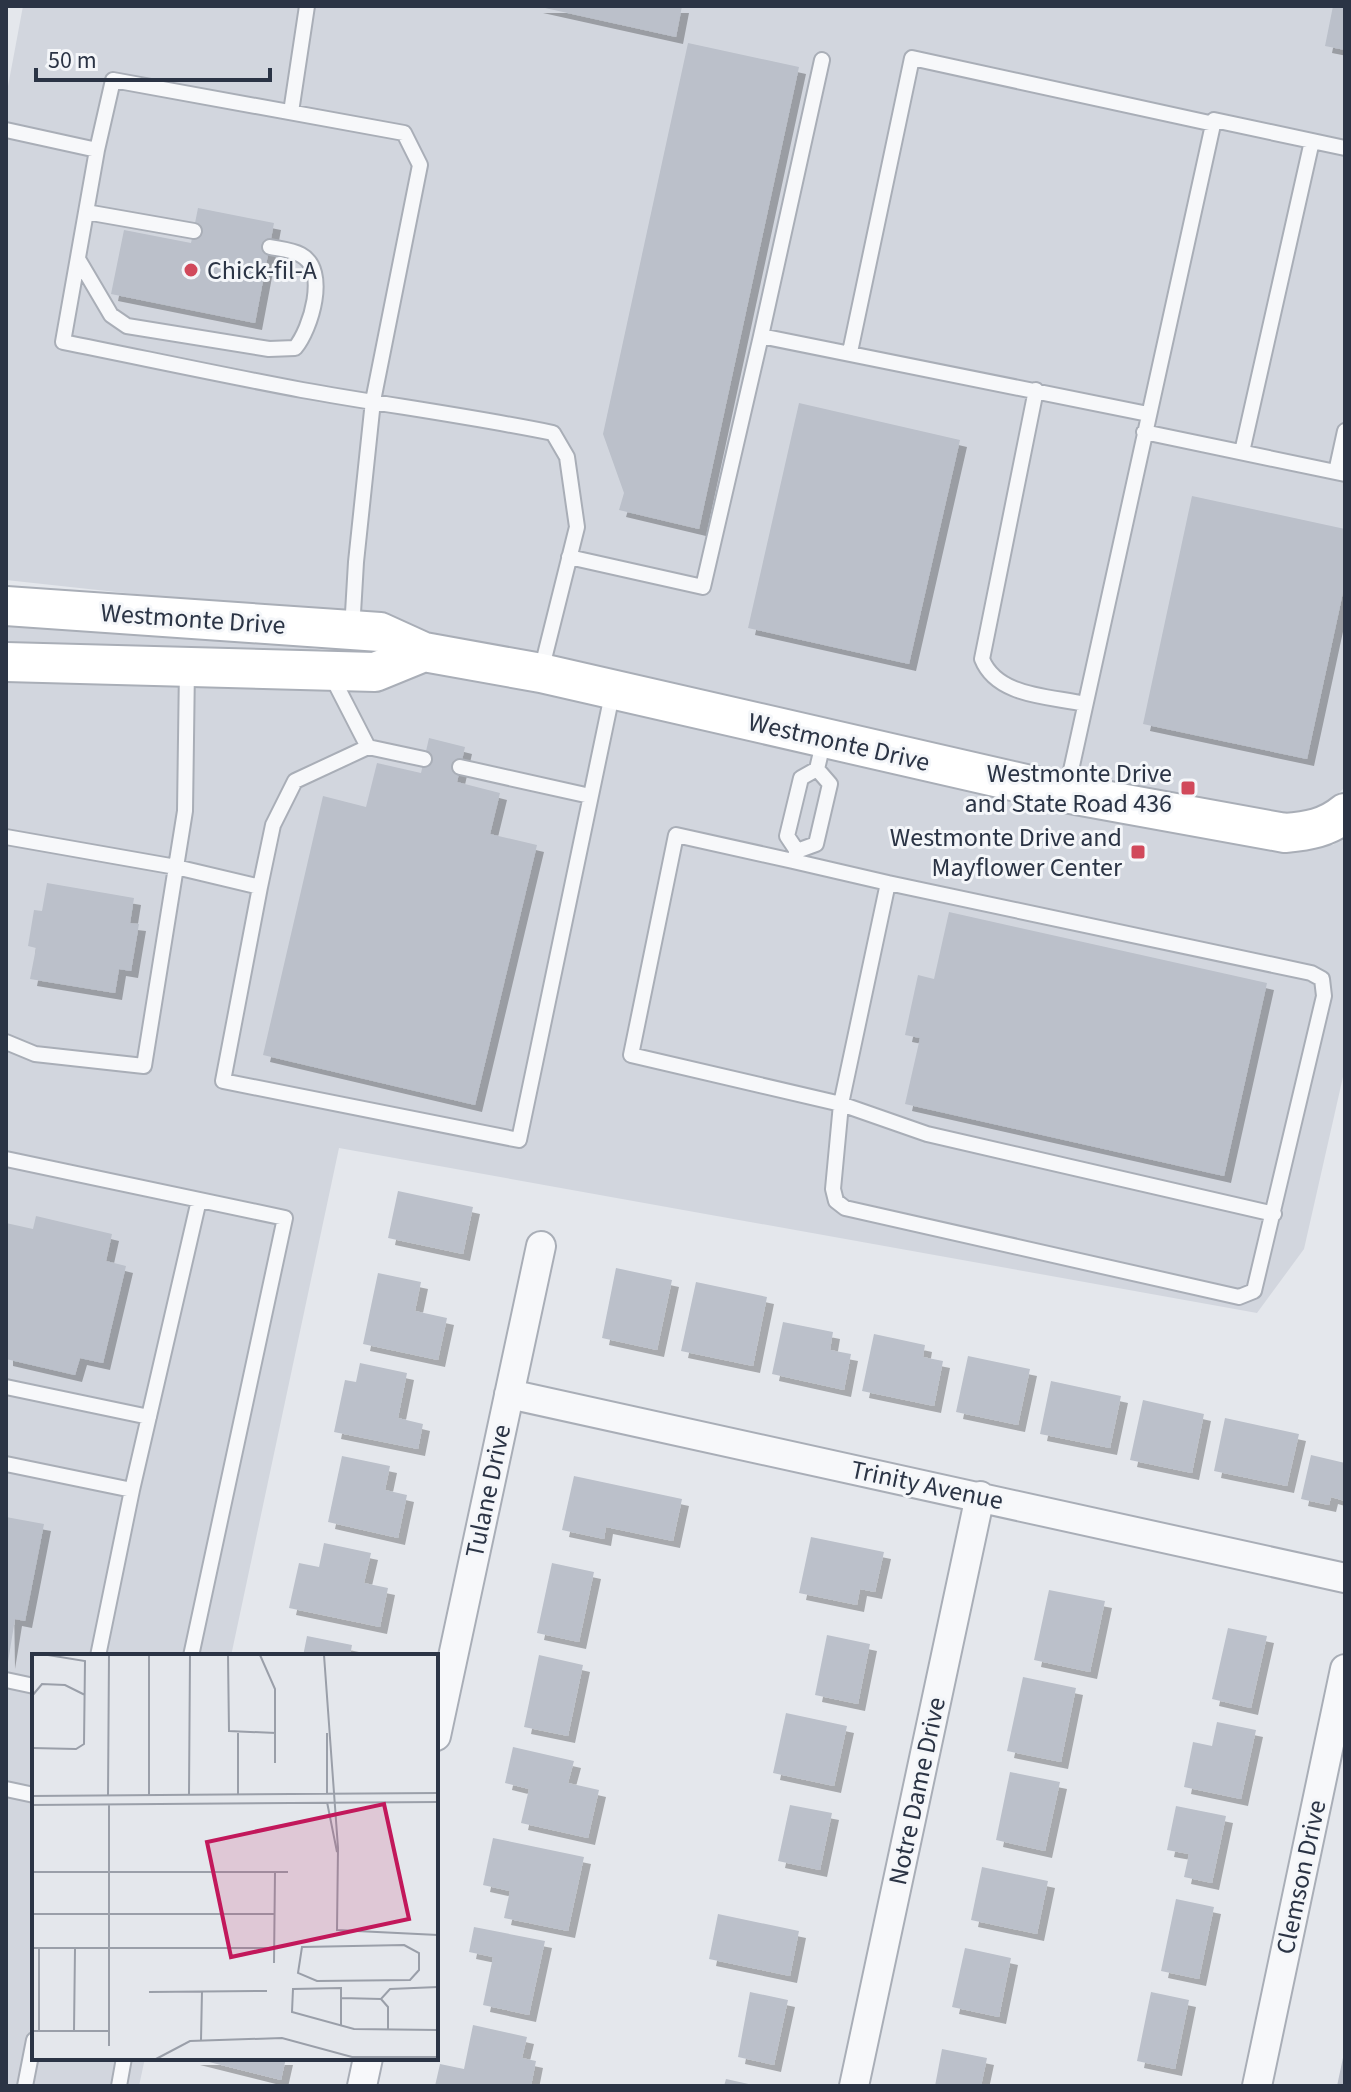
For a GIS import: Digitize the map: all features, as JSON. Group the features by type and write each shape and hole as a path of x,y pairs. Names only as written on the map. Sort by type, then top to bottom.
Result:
{"street":[{"name":"Westmonte Drive","path":"6,606 380,632 424,652 541,673 613,690 820,754 1065,793 1285,833 1309,831 1334,823 1345,813"},
{"name":"Westmonte Drive","path":"6,662 375,672 424,652"},
{"name":"Tulane Drive","path":"438,1727 541,1246"},
{"name":"Trinity Avenue","path":"509,1394 1345,1578"},
{"name":"Notre Dame Drive","path":"854,2086 980,1496"},
{"name":"Clemson Drive","path":"1257,2086 1345,1669"},
{"path":"362,2086 368,2060"}],"lane":[{"path":"291,112 307,6"},
{"path":"850,352 912,58 1214,124"},
{"path":"569,557 703,587 822,60"},
{"path":"352,630 373,401 420,165 404,133 113,80 97,150 63,342 373,401 553,433 567,457 577,527 541,673"},
{"path":"1065,793 1214,120 1345,148"},
{"path":"6,130 97,150"},
{"path":"1242,452 1312,141"},
{"path":"86,212 194,231"},
{"path":"78,259 111,315 127,326 269,349 295,348 306,336 311,320 314,272 301,255 270,247"},
{"path":"761,336 1148,414"},
{"path":"1036,390 982,659 988,674 999,685 1085,704"},
{"path":"1144,432 1340,473 1345,431"},
{"path":"6,1042 35,1054 144,1066 185,811 187,667"},
{"path":"328,670 368,747"},
{"path":"424,759 368,747 295,781 273,825 223,1081 519,1140 613,690"},
{"path":"795,856 816,844 830,784 820,754"},
{"path":"795,856 787,836 797,793 801,778 820,754"},
{"path":"460,767 590,796"},
{"path":"888,883 841,1104 833,1189 836,1201 845,1208 1239,1297 1254,1291 1274,1214 1324,996 1322,979 1311,973 888,883 795,856 676,835 631,1055 841,1104 927,1134 1274,1214"},
{"path":"6,837 176,867 260,887"},
{"path":"6,1159 285,1218 191,1654"},
{"path":"98,1654 132,1490 199,1200"},
{"path":"6,1387 149,1417"},
{"path":"6,1464 132,1490"},
{"path":"6,1680 32,1686"},
{"path":"6,1789 32,1795"},
{"path":"25,2086 32,2050"},
{"path":"119,2086 124,2060"}],"shaded area":[{"path":"23,6 1345,6 1345,787 1323,809 1285,817 1069,778 273,609 6,580 6,97"},
{"path":"6,612 268,641 352,655 1333,845 1345,836 1345,1068 1304,1249 1257,1313 339,1148 231,1654 32,1654 32,2060 145,2060 139,2086 6,2086"}],"building":[{"path":"536,6 682,6 676,37"},
{"path":"1333,6 1345,6 1345,50 1325,46"},
{"path":"688,43 799,67 699,529 619,510 624,493 603,434"},
{"name":"Chick-fil-A","path":"198,208 274,223 255,323 111,294 124,230 191,243"},
{"path":"799,403 960,440 909,664 748,628"},
{"path":"1192,496 1345,529 1345,583 1307,759 1143,724"},
{"path":"429,738 465,747 457,782 500,793 490,834 537,845 475,1105 263,1055 323,796 366,807 377,763 421,773"},
{"path":"47,883 134,898 130,923 139,924 131,971 119,969 115,993 30,979 36,948 28,946 34,910 42,911"},
{"path":"949,912 1267,983 1224,1176 905,1104 920,1038 905,1035 918,975 934,979"},
{"path":"398,1191 473,1207 463,1254 388,1238"},
{"path":"36,1216 112,1234 106,1261 126,1266 103,1363 80,1358 75,1375 6,1359 6,1223 33,1229"},
{"path":"616,1268 672,1280 657,1350 602,1338"},
{"path":"378,1273 421,1282 415,1311 447,1318 438,1360 363,1344"},
{"path":"696,1282 767,1297 753,1366 681,1351"},
{"path":"783,1322 833,1332 830,1350 851,1354 844,1390 772,1374"},
{"path":"874,1334 925,1345 923,1357 943,1361 934,1406 862,1391"},
{"path":"968,1356 1030,1369 1018,1425 956,1412"},
{"path":"360,1363 407,1373 398,1418 423,1424 418,1449 334,1432 345,1380 356,1382"},
{"path":"1051,1381 1121,1396 1110,1448 1040,1434"},
{"path":"1143,1400 1204,1414 1192,1473 1130,1460"},
{"path":"1225,1418 1299,1434 1287,1486 1214,1471"},
{"path":"1311,1455 1345,1463 1345,1501 1331,1497 1329,1505 1301,1499"},
{"path":"342,1456 390,1466 385,1490 407,1495 398,1538 328,1522"},
{"path":"574,1476 682,1499 673,1541 606,1527 604,1539 562,1530"},
{"path":"6,1517 44,1524 25,1621 15,1619 8,1662"},
{"path":"811,1537 884,1552 875,1592 860,1589 857,1605 799,1593"},
{"path":"324,1543 371,1553 364,1583 388,1588 380,1627 289,1608 299,1563 319,1567"},
{"path":"552,1563 594,1572 579,1642 537,1633"},
{"path":"1049,1590 1105,1601 1090,1672 1034,1660"},
{"path":"1228,1628 1267,1636 1251,1708 1212,1699"},
{"path":"827,1635 870,1644 858,1704 815,1695"},
{"path":"307,1636 352,1645 350,1654 303,1654"},
{"path":"539,1655 583,1665 568,1736 524,1727"},
{"path":"1023,1677 1076,1688 1061,1762 1007,1751"},
{"path":"786,1713 847,1726 834,1786 773,1773"},
{"path":"1217,1722 1256,1730 1241,1799 1184,1787 1193,1742 1212,1746"},
{"path":"513,1747 574,1761 568,1783 599,1790 588,1838 521,1823 529,1789 505,1783"},
{"path":"1010,1772 1060,1782 1045,1851 996,1840"},
{"path":"790,1805 832,1813 820,1870 778,1861"},
{"path":"1176,1806 1226,1816 1212,1883 1184,1877 1189,1854 1167,1850"},
{"path":"493,1838 584,1857 568,1931 504,1918 510,1891 483,1885"},
{"path":"982,1867 1048,1881 1037,1934 971,1920"},
{"path":"1176,1899 1214,1907 1199,1979 1161,1971"},
{"path":"718,1914 799,1931 790,1976 709,1959"},
{"path":"474,1927 545,1941 529,2015 483,2005 493,1957 469,1952"},
{"path":"965,1948 1011,1958 999,2017 952,2007"},
{"path":"750,1992 788,2000 774,2065 738,2057"},
{"path":"1151,1992 1189,2000 1175,2069 1137,2061"},
{"path":"473,2025 527,2037 522,2058 536,2061 531,2086 435,2086 440,2064 464,2069"},
{"path":"942,2049 987,2058 981,2086 935,2086"},
{"path":"1344,2053 1345,2086 1337,2086"},
{"path":"201,2060 286,2060 281,2080"},
{"path":"726,2079 753,2085 753,2086 724,2086"}],"place":[{"name":"Chick-fil-A","path":"191,270"},
{"name":"Westmonte Drive and State Road 436","path":"1188,788"},
{"name":"Westmonte Drive and Mayflower Center","path":"1138,852"}]}
